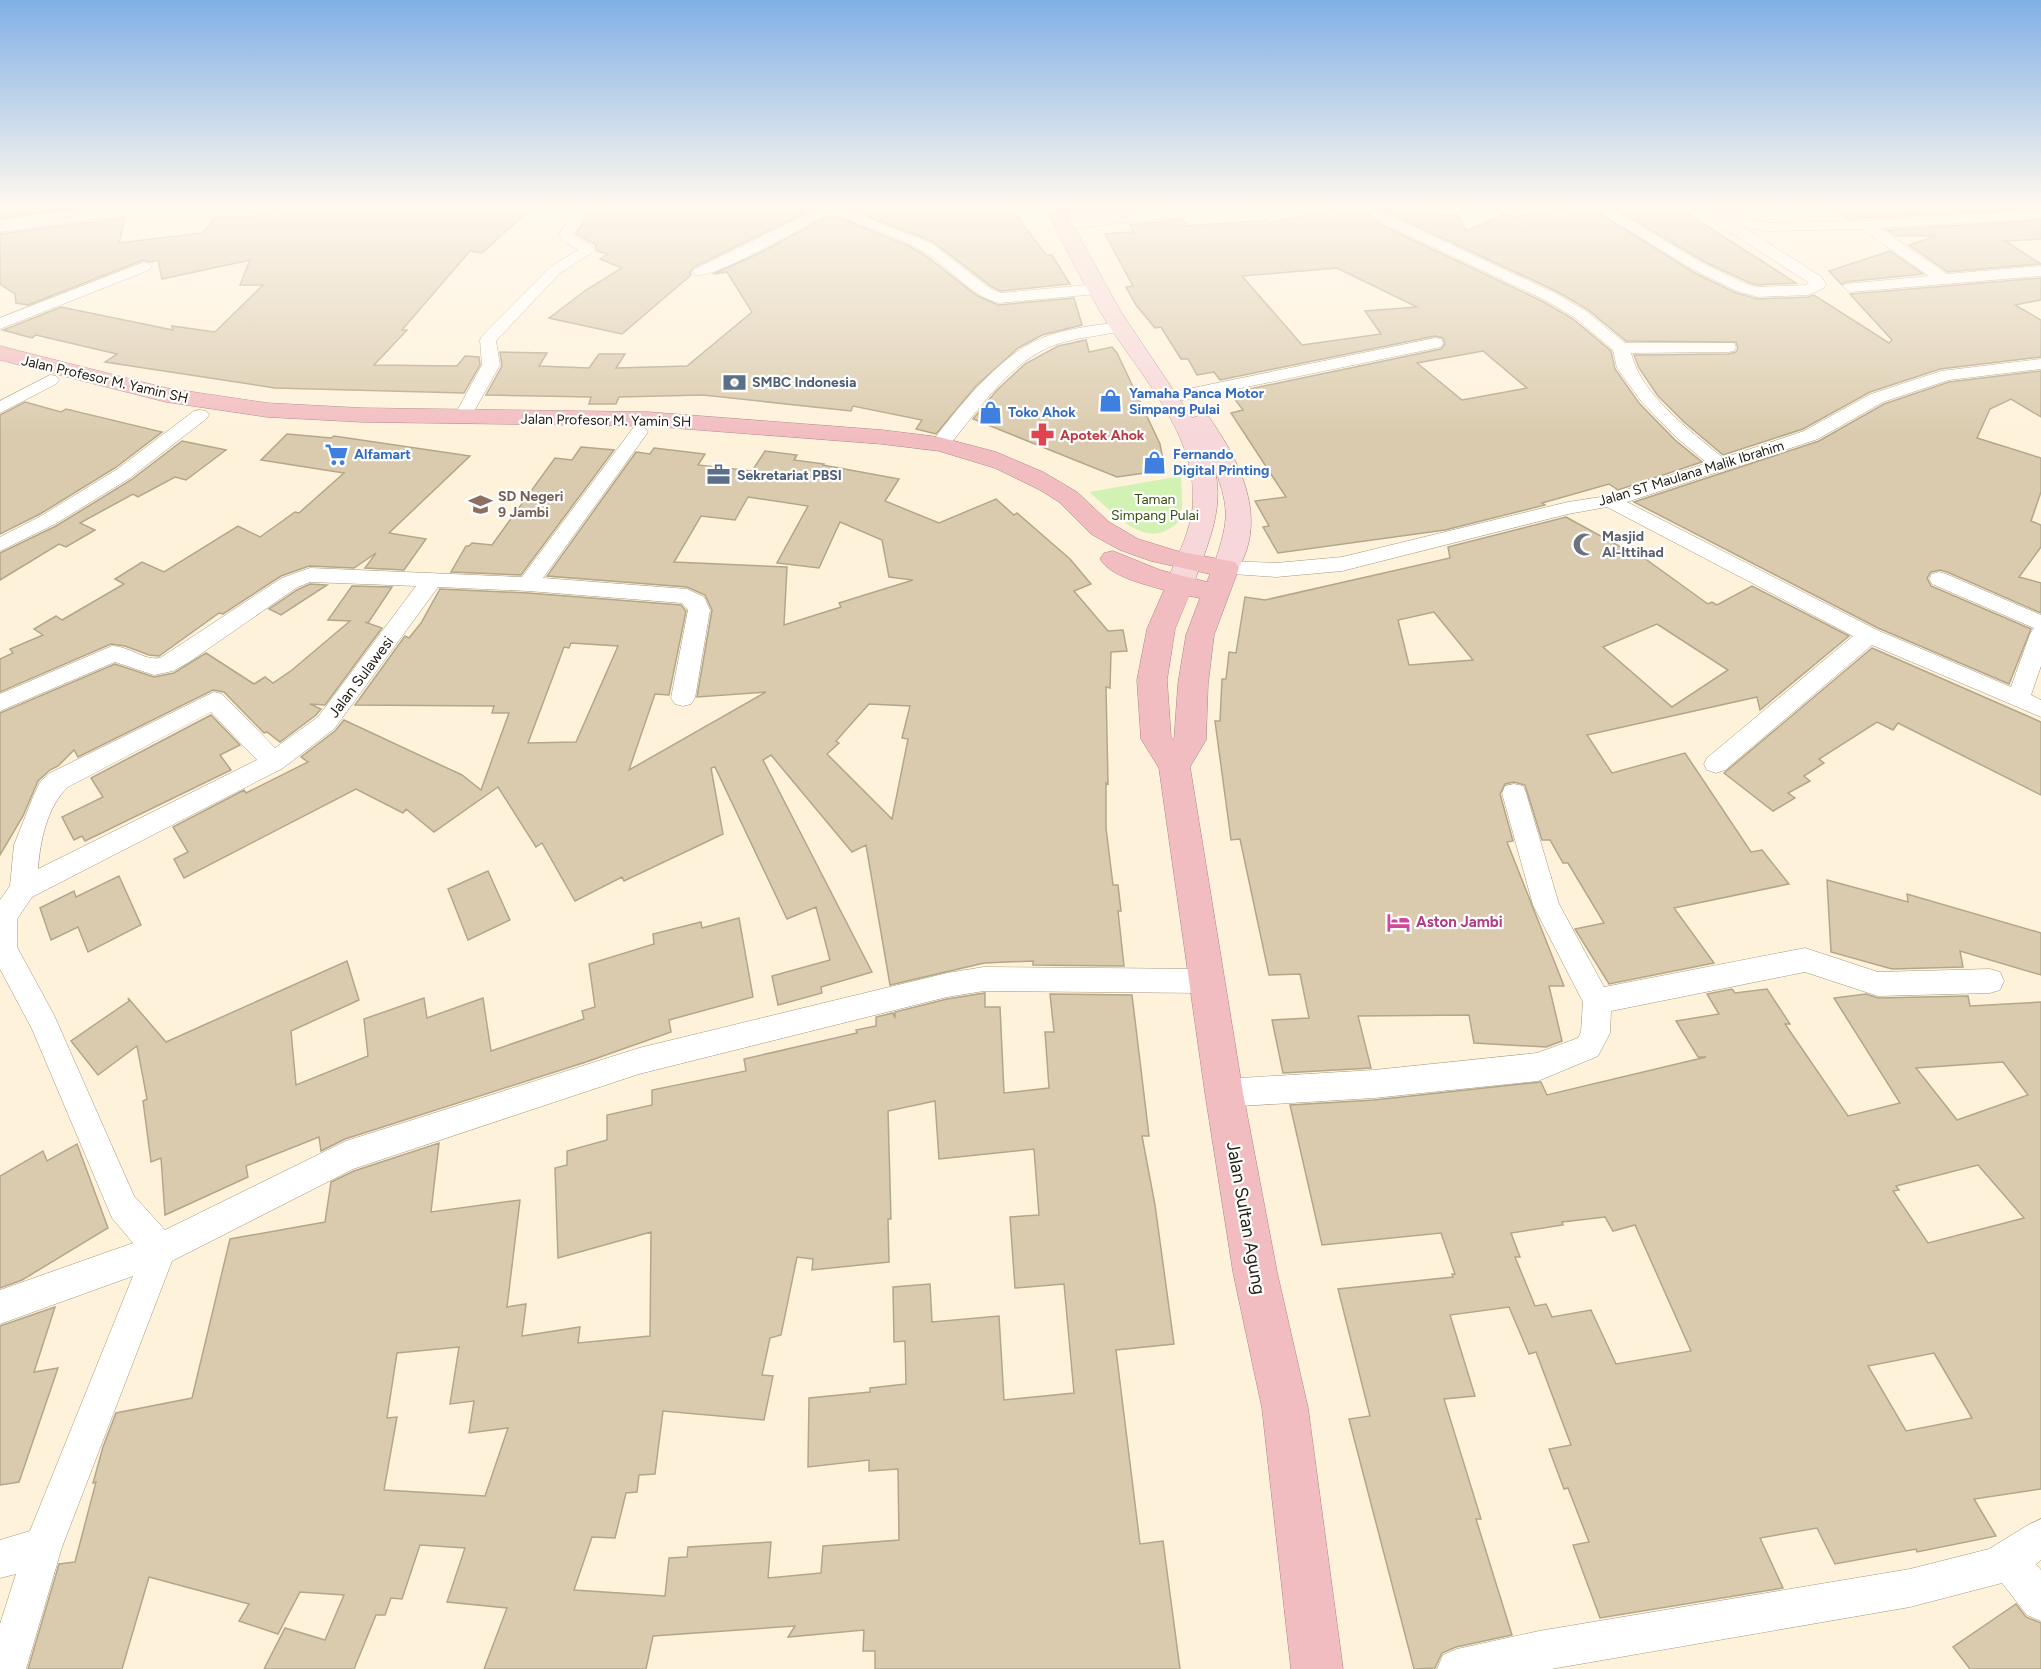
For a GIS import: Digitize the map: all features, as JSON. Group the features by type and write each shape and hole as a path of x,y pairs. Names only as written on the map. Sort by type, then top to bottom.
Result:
{"highway":[{"name":"Jalan Profesor M. Yamin SH","path":"0,353 145,391 241,414 304,426 639,432 920,456 976,470 1013,485 1045,504 1079,538 1125,566 1182,574"},
{"name":"Jalan Profesor M. Yamin SH","path":"0,366 129,401 200,415 316,413 462,418 645,419 737,424 940,444 989,458 1027,474 1064,494 1101,528 1182,574"},
{"path":"1174,766 1191,740 1193,684 1200,635 1222,580 1182,574"},
{"name":"Jalan Sultan Agung","path":"1182,574 1161,629 1152,680 1156,740 1174,766 1205,981 1224,1093 1255,1272 1285,1408 1317,1669"}],"main road":[{"path":"1094,282 1119,327 1167,396 1194,443 1203,470 1206,498 1203,520 1182,574"},
{"path":"1108,282 1147,344 1217,445 1232,476 1239,524 1222,580"}],"street":[{"path":"0,324 106,282"},
{"path":"462,418 491,365 488,340 544,282"},
{"path":"972,282 985,292 999,298 1097,289"},
{"path":"1520,282 1580,314 1621,348 1626,368 1647,397 1683,434 1721,465"},
{"path":"1730,282 1758,292 1808,290 1818,285 1817,282"},
{"path":"1851,287 1920,282"},
{"path":"940,444 1006,372 1037,347 1077,333 1119,327"},
{"path":"1183,395 1435,343"},
{"path":"1621,348 1728,347"},
{"name":"Jalan ST Maulana Malik Ibrahim","path":"1222,580 1276,570 1342,564 1568,508 1610,501 1810,435 1877,398 1947,375 2041,364"},
{"path":"0,408 50,380"},
{"path":"0,545 48,520 123,474 200,415"},
{"path":"528,585 639,432"},
{"path":"1610,501 1869,635 2041,709"},
{"path":"0,703 112,654 120,653 151,668 164,666 299,578 310,575 528,585 687,596 696,602 699,610 683,698"},
{"path":"1939,579 2041,622"},
{"name":"Jalan Sulawesi","path":"23,889 274,762 298,746 326,723 347,698 431,581"},
{"path":"2018,699 2041,634"},
{"path":"1716,764 1869,635"},
{"path":"160,1250 123,1207 44,1024 3,948 3,918 23,889 27,845 49,789 59,780 214,700 274,762"},
{"path":"1224,1093 1374,1084 1538,1067 1588,1047 1595,1033 1597,1001 1546,905 1514,793"},
{"path":"1597,1001 1805,960 1878,984 1990,981"},
{"path":"0,1307 160,1250 346,1156 639,1061 935,988 984,979 1205,981"},
{"path":"6,1669 43,1547 160,1250"},
{"path":"1457,1669 1539,1651 1910,1588 1997,1566 2041,1538"},
{"path":"0,1559 43,1547"},
{"path":"2007,1559 2041,1601"}],"green space":[{"name":"Taman Simpang Pulai","path":"1181,476 1182,508 1179,520 1171,528 1156,533 1146,533 1125,523 1089,492"}],"building":[{"path":"0,282 87,282 28,305 16,303 15,294"},
{"path":"241,282 443,282 402,330 407,330 374,365 457,366 465,356 479,357 480,365 464,393 275,388 105,362 117,354 36,335 32,338 3,330 61,307 173,330 172,326 215,332 263,285 240,285"},
{"path":"599,282 683,282 622,334 549,318"},
{"path":"733,282 959,282 976,295 998,305 1074,298 1082,325 1042,335 1018,348 976,386 936,434 916,429 922,420 853,406 851,411 703,395 619,397 616,404 589,404 591,397 486,395 502,366 500,352 547,353 539,366 589,368 599,354 625,354 616,368 687,366 752,312"},
{"path":"985,282 1069,282 1070,284 1001,291"},
{"path":"1131,282 1247,282 1302,345 1381,334 1365,311 1417,307 1365,282 1501,282 1573,319 1611,351 1615,369 1639,403 1675,440 1702,462 1618,490 1609,484 1542,503 1545,505 1445,530 1278,553 1263,527 1269,526 1255,501 1286,497 1231,413 1243,410 1230,393 1441,349 1445,344 1443,338 1435,336 1220,380 1214,372 1197,375 1188,359 1181,359 1161,327 1155,328 1136,305 1126,287 1133,286","holes":["1483,351 1527,388 1462,400 1417,363"]},
{"path":"1536,282 1713,282 1736,293 1758,299 1814,295 1889,343 1892,340 1850,294 1995,282 2041,282 2041,300 2015,305 2041,320 2041,357 1940,369 1870,392 1803,429 1723,455 1658,396 1639,368 1634,355 1728,354 1736,352 1738,348 1736,342 1626,341 1587,309"},
{"path":"1748,282 1796,283 1758,285"},
{"path":"1086,340 1089,352 1112,347 1117,353 1160,444 1165,470 1117,477 973,419 997,390 1025,364 1058,346"},
{"path":"2041,371 2041,417 2011,399 1990,409 1977,438 2041,458 2041,492 2031,521 2041,525 2041,547 2019,577 2041,583 2041,613 1947,572 1940,570 1931,572 1927,578 1931,586 2031,629 2009,684 1878,628 1634,502 1819,441 1884,404 1949,382"},
{"path":"25,402 61,412 66,409 162,432 115,468 40,514 0,534 0,415"},
{"path":"287,434 331,438 334,436 470,456 389,533 426,539 404,570 365,568 376,553 354,568 309,566 281,576 223,614 219,613 159,656 111,644 0,692 0,659 13,653 10,649 43,635 34,629 56,616 62,620 124,584 115,579 142,562 164,572 238,526 260,537 295,512 299,513 344,473 261,460"},
{"path":"182,441 226,450 186,480 175,477 138,497 133,494 80,523 95,530 66,547 59,544 0,580 0,553 56,526 131,480"},
{"path":"581,447 614,450 521,575 451,572 466,546 472,543 492,545 555,458 572,460"},
{"path":"654,448 705,454 698,465 752,471 765,451 797,455 794,460 899,479 885,501 939,523 996,499 1014,515 1017,513 1070,559 1091,584 1074,591 1108,631 1123,630 1127,651 1111,652 1110,688 1106,687 1108,784 1106,783 1106,828 1113,885 1118,885 1121,911 1118,911 1124,966 1033,965 1033,961 984,963 890,985 866,845 852,852 771,755 763,760 872,972 821,987 822,993 778,1005 772,976 830,960 816,907 787,919 715,767 711,768 723,834 624,881 622,877 575,901 542,843 536,847 498,787 434,832 406,809 403,813 356,789 184,878 174,859 188,852 173,827 244,790 246,793 308,762 301,757 335,731 344,720 462,775 481,790 509,713 492,713 494,706 355,705 405,636 409,638 421,623 440,589 528,593 681,605 686,611 669,695 655,694 629,770 766,692 697,697 712,610 705,595 687,587 547,576 636,452 650,454","holes":["748,497 808,506 777,563 819,568 840,522 882,540 889,577 913,580 839,603 841,607 784,625 787,567 674,562 701,516 735,520","571,643 618,646 576,742 528,743 564,647 569,648","869,704 910,706 902,738 908,739 892,819 827,754 839,743 836,741"]},
{"path":"1566,517 1637,556 1640,555 1708,604 1712,602 1717,605 1752,586 1849,636 1760,710 1757,697 1587,735 1612,773 1685,753 1751,852 1762,850 1789,884 1674,908 1714,963 1609,984 1575,929 1604,923 1568,863 1563,863 1550,840 1542,840 1525,785 1514,782 1505,784 1500,794 1513,841 1507,842 1564,986 1549,986 1562,1041 1546,1047 1474,1043 1469,1015 1358,1016 1371,1068 1283,1073 1272,1020 1309,1018 1300,974 1269,975 1240,839 1231,840 1215,721 1220,721 1222,679 1226,679 1229,652 1236,653 1245,597 1265,600 1450,558 1448,547","holes":["1434,612 1473,660 1409,665 1398,620","1657,624 1728,670 1672,707 1603,647"]},
{"path":"310,584 327,585 281,615 269,609 297,590"},
{"path":"352,586 392,587 368,623 365,622 382,628 325,705 310,704 321,709 316,715 280,742 267,732 264,733 224,692 213,690 78,757 74,750 38,781 23,816 0,855 0,713 115,664 154,677 174,673 206,653 254,684 265,677 273,683 350,621 328,620"},
{"path":"1872,648 2041,722 2041,795 1898,723 1893,730 1877,722 1819,759 1824,763 1804,776 1810,781 1788,793 1795,798 1773,811 1724,773"},
{"path":"211,715 240,745 220,755 231,770 85,841 82,836 74,840 62,817 103,797 91,778"},
{"path":"488,871 510,920 468,940 448,889"},
{"path":"119,876 141,925 88,952 78,927 51,940 40,908 74,891 76,897"},
{"path":"1827,880 1908,902 1907,894 2041,933 2041,975 1960,951 1963,967 1892,969 1831,952"},
{"path":"739,918 753,997 669,1020 671,1032 586,1062 345,1139 321,1151 319,1137 246,1166 248,1177 165,1215 161,1158 151,1162 143,1101 147,1099 137,1046 98,1075 71,1041 129,1001 128,998 166,1042 347,961 359,1000 291,1031 296,1085 368,1056 364,1019 424,998 427,1018 483,998 491,1051 584,1019 582,1011 595,1007 589,964 654,944 653,934 701,922 702,928"},
{"path":"1732,989 1735,993 1767,989 1790,1024 1785,1024 1848,1116 1900,1103 1834,998 1866,994 1878,998 1968,996 1970,1006 2041,1002 2041,1489 1974,1499 1996,1536 1917,1552 1916,1549 1835,1564 1817,1528 1760,1538 1783,1588 1600,1618 1573,1545 1589,1542 1568,1488 1564,1489 1549,1449 1571,1445 1536,1352 1529,1354 1509,1307 1450,1315 1475,1396 1444,1399 1481,1519 1476,1519 1512,1635 1456,1647 1442,1653 1435,1668 1414,1669 1349,1419 1370,1416 1338,1289 1453,1277 1452,1274 1455,1274 1441,1233 1322,1245 1290,1105 1374,1100 1541,1082 1547,1095 1706,1057 1698,1057 1676,1021 1719,1014 1707,994","holes":["2003,1062 2028,1095 1957,1120 1916,1068","1978,1165 2024,1218 1928,1243 1893,1191 1899,1190 1896,1186","1605,1217 1613,1231 1635,1225 1691,1351 1616,1364 1591,1310 1552,1317 1546,1304 1535,1306 1515,1257 1520,1257 1511,1233 1563,1225 1562,1222","1934,1353 1972,1418 1906,1431 1868,1366"]},
{"path":"985,993 985,1007 1000,1007 1004,1093 1049,1088 1045,1032 1054,1032 1050,994 1132,995 1149,1136 1142,1136 1155,1205 1174,1344 1116,1350 1140,1544 1163,1541 1180,1669 875,1669 875,1651 863,1651 864,1630 788,1637 795,1626 653,1636 646,1669 484,1669 507,1608 447,1602 465,1548 420,1545 402,1599 391,1598 385,1615 376,1615 354,1669 264,1669 285,1628 325,1640 344,1595 300,1592 278,1634 239,1621 249,1604 149,1577 122,1669 28,1669 59,1564 75,1562 96,1482 93,1483 116,1413 192,1398 230,1239 325,1222 331,1182 354,1171 439,1143 431,1212 520,1200 507,1307 526,1304 522,1336 580,1327 578,1343 650,1336 651,1232 558,1258 555,1168 567,1165 567,1151 607,1140 607,1115 652,1105 652,1090 746,1071 744,1059 857,1033 856,1030 876,1026 876,1017 893,1013 895,1018 895,1012 947,999","holes":["935,1101 939,1159 1034,1149 1039,1215 1010,1217 1015,1288 1064,1284 1074,1393 1004,1400 999,1316 932,1322 930,1284 893,1287 894,1342 905,1341 906,1384 870,1388 870,1392 809,1398 808,1467 869,1460 869,1471 898,1469 899,1540 823,1546 821,1573 768,1578 771,1542 688,1547 687,1557 669,1558 665,1596 574,1590 592,1537 615,1538 626,1493 637,1492 639,1475 655,1474 663,1411 764,1420 773,1376 762,1375 770,1338 781,1335 797,1257 813,1259 812,1270 889,1262 888,1219 891,1219 888,1111","459,1347 450,1404 474,1401 469,1433 508,1428 485,1496 384,1490 397,1417 387,1418 397,1353"]},
{"path":"77,1144 108,1228 22,1280 0,1288 0,1176 43,1151 47,1161"},
{"path":"55,1307 34,1372 58,1368 19,1482 0,1485 0,1326"},
{"path":"2016,1604 2026,1617 2041,1623 2041,1669 1970,1669 1953,1647"}],"place":[{"name":"SMBC Indonesia","path":"734,382"},
{"name":"Yamaha Panca Motor Simpang Pulai","path":"1111,401"},
{"name":"Toko Ahok","path":"990,412"},
{"name":"Apotek Ahok","path":"1042,435"},
{"name":"Alfamart","path":"336,454"},
{"name":"Fernando Digital Printing","path":"1155,462"},
{"name":"Sekretariat PBSI","path":"719,475"},
{"name":"SD Negeri 9 Jambi","path":"480,504"},
{"name":"Masjid Al-Ittihad","path":"1584,544"},
{"name":"Aston Jambi","path":"1398,922"}]}
